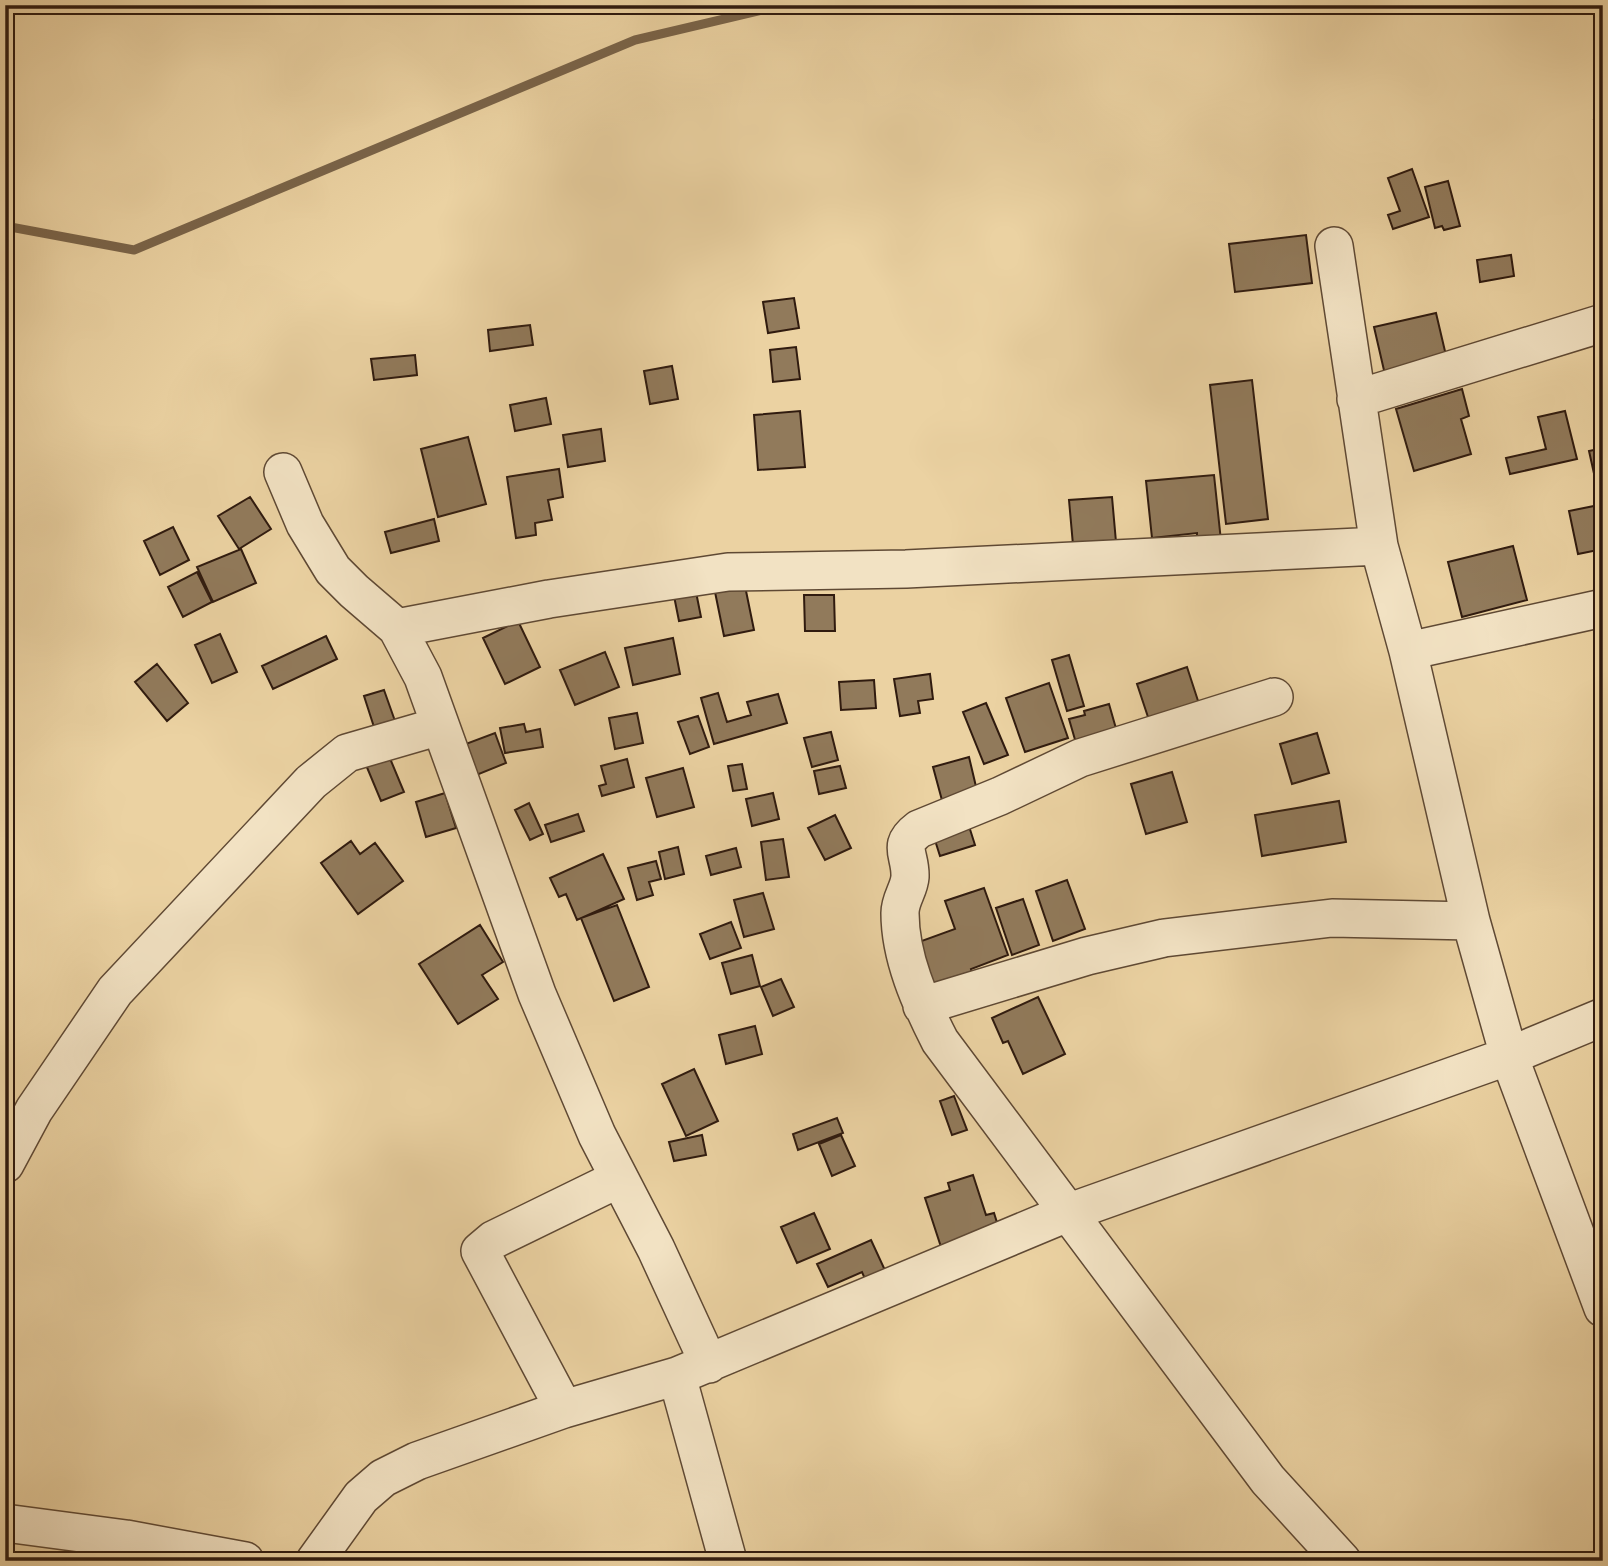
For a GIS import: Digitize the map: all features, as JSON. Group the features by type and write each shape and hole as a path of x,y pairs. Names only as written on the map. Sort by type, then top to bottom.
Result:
{"street":[{"path":"1334,246 1379,546 1408,651 1471,921 1509,1056 1603,1308"},
{"path":"1356,399 1603,323"},
{"path":"283,472 305,524 333,570 397,628 423,677 537,994 597,1135 656,1249 693,1370 728,1561"},
{"path":"397,628 549,599 728,572 920,568 1379,546"},
{"path":"1408,651 1603,608"},
{"path":"1274,697 1080,758 1000,796 919,829 908,836 905,847 910,883 902,898 900,913 905,951 922,1006 940,1041 1268,1480 1342,1561"},
{"path":"5,1164 34,1110 116,991 311,782 346,753 440,726"},
{"path":"922,1006 1087,956 1164,938 1332,918 1471,921"},
{"path":"315,1561 361,1497 383,1478 417,1461 564,1409 602,1400 693,1370 1067,1213 1509,1056 1603,1017"},
{"path":"564,1409 480,1251 493,1240 618,1179"},
{"path":"5,1523 126,1539 245,1561"}],"building":[{"path":"1603,118 1603,133 1598,134 1594,120"},
{"path":"1412,169 1429,217 1393,229 1388,215 1400,211 1388,178"},
{"path":"1448,181 1460,226 1444,230 1442,226 1435,228 1425,187"},
{"path":"1306,235 1312,283 1235,292 1229,244"},
{"path":"1511,255 1514,276 1480,282 1477,260"},
{"path":"794,298 799,328 768,333 763,302"},
{"path":"1436,313 1448,364 1386,379 1374,327"},
{"path":"530,325 533,345 490,351 488,330"},
{"path":"796,347 800,379 773,382 770,350"},
{"path":"415,355 417,375 374,380 371,359"},
{"path":"672,366 678,399 650,404 644,371"},
{"path":"1252,380 1268,519 1226,524 1210,385"},
{"path":"1462,389 1469,416 1461,419 1471,454 1414,471 1396,409"},
{"path":"546,398 551,424 515,431 510,405"},
{"path":"800,411 805,467 758,470 754,415"},
{"path":"1565,411 1577,459 1510,474 1506,458 1546,449 1538,417"},
{"path":"601,429 605,461 568,467 563,435"},
{"path":"468,437 486,504 438,517 421,449"},
{"path":"1603,448 1603,486 1597,487 1589,451"},
{"path":"559,469 563,497 548,500 552,520 535,523 536,535 516,538 507,477"},
{"path":"1214,475 1221,541 1197,543 1197,533 1152,538 1146,481"},
{"path":"250,497 271,529 239,549 218,516"},
{"path":"1112,497 1116,542 1073,545 1069,500"},
{"path":"1599,505 1603,549 1578,554 1569,511"},
{"path":"434,519 439,541 391,553 385,532"},
{"path":"173,527 189,560 160,575 144,541"},
{"path":"1513,546 1527,600 1462,617 1448,562"},
{"path":"241,549 256,583 213,602 197,567"},
{"path":"197,572 212,602 183,617 168,587"},
{"path":"745,586 754,630 724,636 715,592"},
{"path":"696,592 701,617 679,621 674,596"},
{"path":"804,595 834,595 835,631 805,631"},
{"path":"518,621 540,667 505,684 483,638"},
{"path":"220,634 237,672 212,683 195,645"},
{"path":"326,636 337,659 273,689 262,666"},
{"path":"673,638 680,674 633,685 625,648"},
{"path":"605,652 619,687 575,705 560,670"},
{"path":"1069,655 1084,706 1067,711 1052,660"},
{"path":"157,664 188,703 167,721 135,682"},
{"path":"1187,667 1201,710 1151,726 1137,684"},
{"path":"930,674 933,699 918,701 920,713 900,716 894,679"},
{"path":"874,680 876,708 841,710 839,682"},
{"path":"1049,683 1068,738 1025,752 1006,698"},
{"path":"384,690 395,721 374,727 364,696"},
{"path":"718,693 727,722 751,715 747,702 778,694 787,723 714,744 701,698"},
{"path":"986,703 1008,755 984,764 963,712"},
{"path":"1109,704 1119,739 1078,750 1069,719 1085,715 1084,711"},
{"path":"637,713 643,743 615,749 609,718"},
{"path":"698,716 709,747 690,754 678,722"},
{"path":"524,724 526,732 540,729 543,747 505,753 500,728"},
{"path":"831,732 838,760 812,767 804,738"},
{"path":"495,733 506,763 474,776 463,745"},
{"path":"1317,733 1329,773 1292,784 1280,744"},
{"path":"389,756 404,792 381,801 366,765"},
{"path":"969,757 978,795 943,804 933,767"},
{"path":"627,759 634,787 602,796 599,786 606,784 601,766"},
{"path":"742,764 747,789 733,791 728,766"},
{"path":"840,766 846,788 819,794 814,771"},
{"path":"683,768 694,807 657,817 646,778"},
{"path":"1172,772 1187,822 1146,834 1131,784"},
{"path":"445,793 456,828 426,837 416,802"},
{"path":"773,793 779,819 752,826 746,799"},
{"path":"1339,801 1346,842 1262,856 1255,815"},
{"path":"529,803 543,834 530,840 515,810"},
{"path":"578,814 584,831 551,842 545,825"},
{"path":"835,815 851,848 825,860 808,828"},
{"path":"968,823 975,845 940,856 933,834"},
{"path":"783,839 789,877 766,880 761,842"},
{"path":"351,841 360,854 375,843 403,881 358,914 321,863"},
{"path":"678,847 684,874 665,879 659,852"},
{"path":"736,848 741,867 711,875 706,856"},
{"path":"603,854 624,899 577,920 566,894 559,897 550,878"},
{"path":"656,861 661,879 649,882 653,895 637,900 628,868"},
{"path":"1067,880 1085,929 1053,941 1036,891"},
{"path":"984,888 1008,955 971,969 975,982 935,996 916,943 955,929 945,901"},
{"path":"763,893 774,929 744,937 734,900"},
{"path":"1023,899 1039,945 1012,955 996,908"},
{"path":"617,905 649,987 614,1001 581,918"},
{"path":"731,922 741,948 710,959 700,934"},
{"path":"480,925 503,962 482,975 498,999 458,1024 419,964"},
{"path":"752,955 760,986 731,994 722,963"},
{"path":"781,979 794,1007 773,1016 761,987"},
{"path":"1038,997 1065,1054 1023,1074 1008,1041 1003,1043 992,1018"},
{"path":"755,1026 762,1054 726,1064 719,1035"},
{"path":"694,1069 718,1121 686,1136 662,1084"},
{"path":"954,1096 967,1130 952,1135 940,1101"},
{"path":"837,1118 843,1133 798,1150 793,1134"},
{"path":"702,1135 706,1155 674,1161 669,1142"},
{"path":"841,1135 855,1166 832,1176 819,1144"},
{"path":"973,1175 986,1215 994,1213 1000,1232 942,1250 925,1198 950,1190 948,1183"},
{"path":"814,1213 830,1249 797,1263 781,1227"},
{"path":"871,1240 889,1279 869,1288 862,1272 828,1287 817,1264"}],"waterway":[{"path":"5,226 134,250 635,40 784,5"}]}
